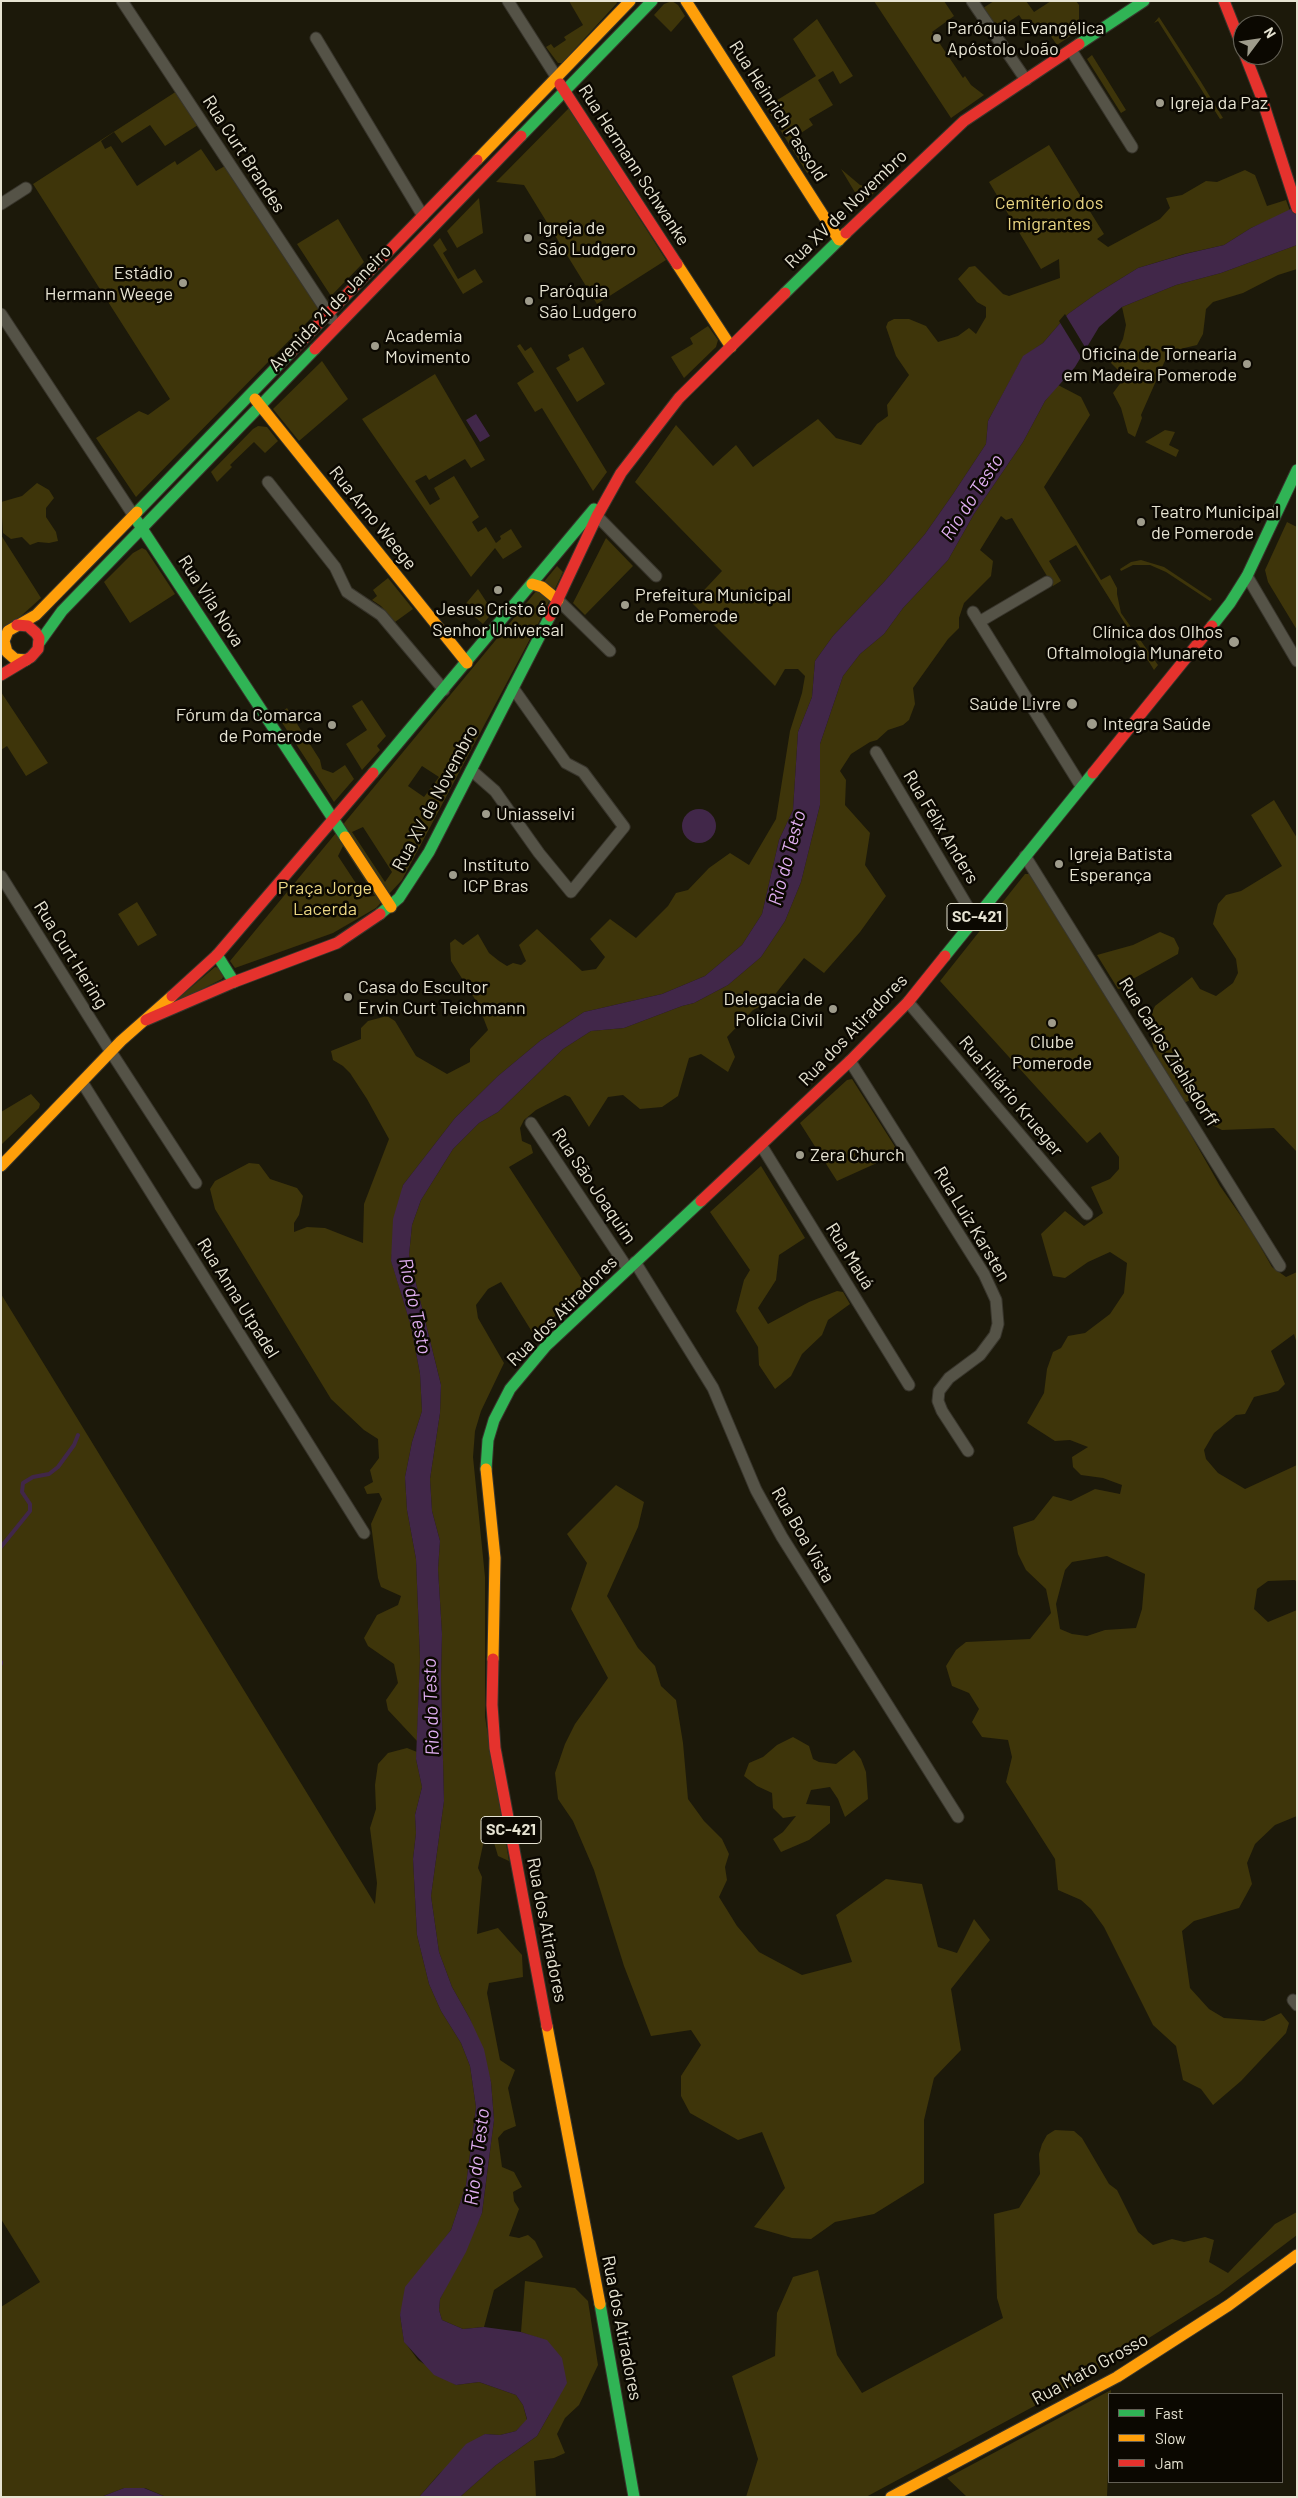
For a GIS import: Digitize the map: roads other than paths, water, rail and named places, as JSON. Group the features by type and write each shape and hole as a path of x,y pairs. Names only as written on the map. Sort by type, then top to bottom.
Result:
{"main road":[{"name":"Avenida 21 de Janeiro","path":"17,625 43,608 134,516 630,1"},
{"name":"Avenida 21 de Janeiro","path":"39,643 58,615 652,1"},
{"name":"Rua Heinrich Passold","path":"686,1 840,240"},
{"name":"Rua XV de Novembro","path":"1,1166 110,1052 217,955 467,663 612,486 666,413 731,347 955,129 1144,1"},
{"path":"1212,1 1231,23"},
{"path":"1224,1 1233,27"},
{"path":"1249,65 1261,96 1296,204"},
{"name":"Rua Hermann Schwanke","path":"557,78 731,347"},
{"name":"Rua Arno Weege","path":"251,394 467,663"},
{"path":"182,466 192,477"},
{"name":"SC-421","path":"1247,576 1297,470"},
{"name":"Rua XV de Novembro","path":"146,1020 234,982 320,951 353,934 391,907 420,869 558,600 612,486"},
{"name":"Rua Vila Nova","path":"134,516 391,907"},
{"name":"Rua dos Atiradores","path":"634,2497 611,2362 495,1748 492,1705 495,1558 486,1477 488,1440 494,1420 510,1388 546,1346 850,1062 908,1002 1081,786 1219,618 1247,576"},
{"path":"532,584 542,587 558,600"},
{"path":"1,675 26,660 35,654 39,643 39,638 33,629 28,626 17,625 8,631 3,644 10,656 26,660"},
{"path":"217,955 234,982"},
{"name":"Rua Mato Grosso","path":"890,2497 904,2494 1143,2362 1229,2305 1297,2255"}],"street":[{"name":"Rua Curt Brandes","path":"122,1 337,326"},
{"name":"Rua Hermann Schwanke","path":"508,1 557,78"},
{"path":"972,1 1026,80"},
{"path":"316,38 423,216"},
{"path":"1071,50 1132,147"},
{"path":"1,204 26,188"},
{"name":"Rua Vila Nova","path":"1,314 134,516"},
{"path":"268,482 335,567 347,592 381,615 444,690"},
{"path":"597,516 656,576"},
{"path":"1247,576 1297,661"},
{"path":"979,622 1047,582"},
{"path":"558,600 610,651"},
{"path":"972,612 1081,786"},
{"path":"471,770 495,791 539,854 571,892 624,827 584,772 566,763 513,688"},
{"name":"Rua Félix Anders","path":"876,752 975,919"},
{"name":"Rua Carlos Ziehlsdorff","path":"1025,856 1280,1266"},
{"name":"Rua Curt Hering","path":"1,876 110,1052 196,1183"},
{"name":"Rua Hilário Krueger","path":"908,1002 1087,1214"},
{"name":"Rua Luiz Karsten","path":"850,1062 984,1274 996,1300 998,1324 995,1335 980,1355 949,1378 939,1391 938,1401 942,1411 968,1451"},
{"name":"Rua Anna Utpadel","path":"82,1082 364,1533"},
{"name":"Rua São Joaquim","path":"531,1122 632,1265"},
{"name":"Rua Mauá","path":"761,1145 909,1385"},
{"name":"Rua Boa Vista","path":"632,1265 713,1388 756,1490 782,1537 958,1817"}],"water":[{"name":"Rio do Testo","path":"1297,206 1297,245 1221,273 1176,285 1122,307 1099,327 1075,367 1045,401 1023,442 974,514 948,560 903,608 884,634 860,654 843,676 820,744 820,805 801,882 785,921 761,957 728,985 694,1003 624,1028 591,1031 563,1049 498,1112 479,1123 453,1149 421,1200 412,1225 409,1255 441,1385 440,1413 430,1479 432,1511 440,1541 438,1569 442,1634 441,1678 444,1801 431,1896 439,1952 452,1987 484,2049 491,2082 494,2120 482,2213 466,2252 440,2299 439,2310 442,2320 463,2329 484,2327 521,2332 547,2340 562,2358 567,2383 537,2436 496,2465 460,2497 419,2497 466,2444 485,2434 500,2435 516,2431 527,2419 523,2405 516,2395 479,2382 456,2385 434,2375 404,2342 400,2315 405,2287 451,2230 466,2185 476,2107 470,2066 461,2043 441,2011 429,1984 417,1935 413,1859 416,1833 415,1815 422,1787 416,1759 420,1658 416,1559 407,1510 405,1477 412,1442 422,1411 420,1374 411,1326 391,1261 393,1219 403,1185 455,1118 498,1076 540,1041 584,1012 662,994 705,976 742,945 762,914 779,840 793,810 798,732 812,697 815,661 833,636 884,582 925,534 953,494 986,444 988,421 1023,356 1043,343 1068,314 1138,268 1224,245 1251,228"},
{"path":"476,414 490,436 480,442 466,420"},
{"path":"699,809 706,810 711,814 715,819 715,833 711,838 706,842 699,843 692,842 687,838 683,833 682,826 683,819 687,814 692,810"},
{"path":"124,2488 144,2488 166,2497 101,2497"}],"waterway":[{"path":"1,1547 30,1511 30,1504 22,1492 23,1483 33,1477 49,1474 58,1467 74,1445 78,1435"}],"place":[{"name":"Paróquia Evangélica Apóstolo João","path":"937,38"},
{"name":"Igreja da Paz","path":"1160,103"},
{"name":"Igreja de São Ludgero","path":"528,238"},
{"name":"Estádio Hermann Weege","path":"183,283"},
{"name":"Paróquia São Ludgero","path":"529,301"},
{"name":"Academia Movimento","path":"375,346"},
{"name":"Oficina de Tornearia em Madeira Pomerode","path":"1247,364"},
{"name":"Teatro Municipal de Pomerode","path":"1141,522"},
{"name":"Jesus Cristo é o Senhor Universal","path":"498,590"},
{"name":"Prefeitura Municipal de Pomerode","path":"625,605"},
{"name":"Clínica dos Olhos Oftalmologia Munareto","path":"1234,642"},
{"name":"Saúde Livre","path":"1072,704"},
{"name":"Integra Saúde","path":"1092,724"},
{"name":"Fórum da Comarca de Pomerode","path":"332,725"},
{"name":"Uniasselvi","path":"486,814"},
{"name":"Igreja Batista Esperança","path":"1059,864"},
{"name":"Instituto ICP Bras","path":"453,875"},
{"name":"Casa do Escultor Ervin Curt Teichmann","path":"348,997"},
{"name":"Delegacia de Polícia Civil","path":"833,1009"},
{"name":"Clube Pomerode","path":"1052,1023"},
{"name":"Zera Church","path":"800,1155"}],"park label":[{"name":"Cemitério dos Imigrantes","path":"1049,213"},
{"name":"Praça Jorge Lacerda","path":"325,898"}]}
